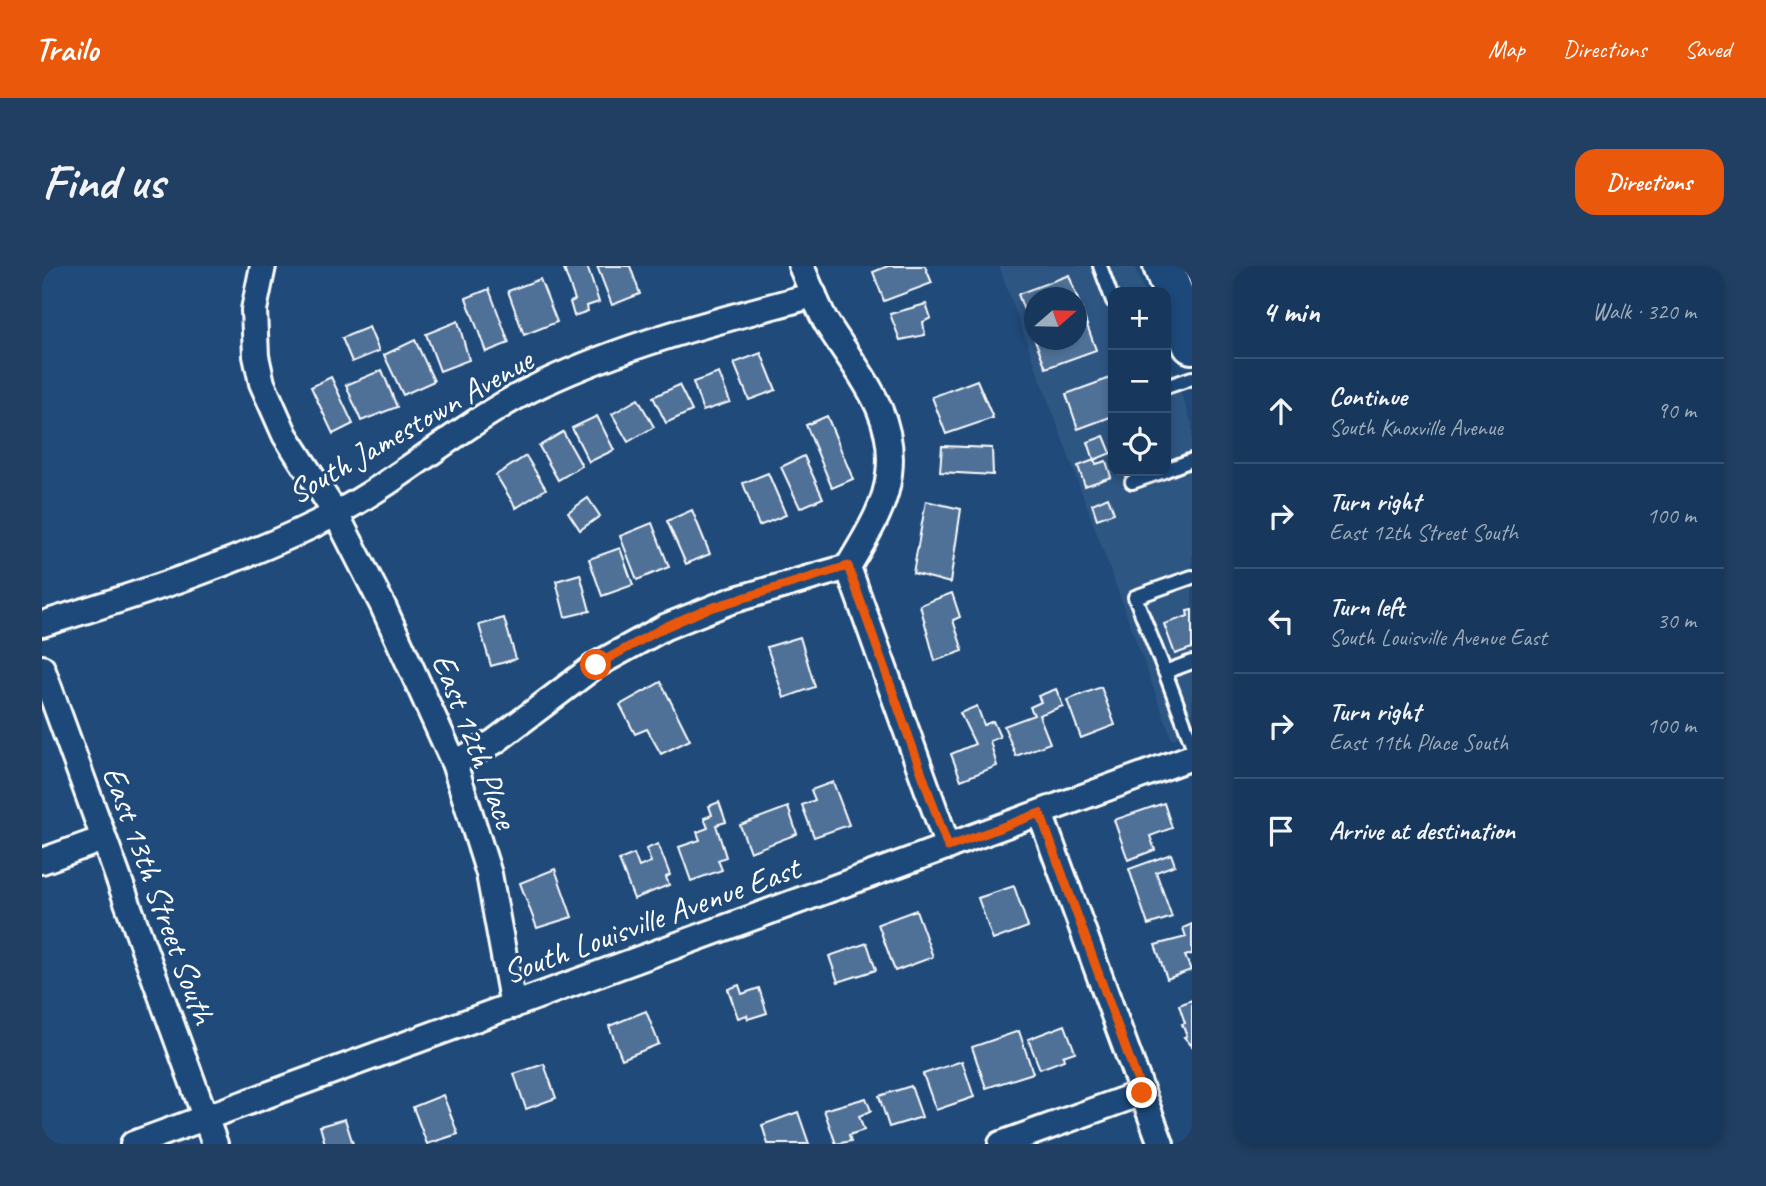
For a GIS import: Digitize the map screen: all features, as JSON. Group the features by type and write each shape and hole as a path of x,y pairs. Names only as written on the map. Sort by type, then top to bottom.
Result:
{"main road":[{"path":"1163,266 1180,327"}],"street":[{"name":"East 12th Place","path":"263,266 254,310 256,356 262,383 290,446 336,514 420,683 454,763 489,874 513,1006"},
{"path":"454,763 494,742 596,665 665,627 733,600 848,566 883,500 890,475 889,442 883,413 871,387 825,319 801,266"},
{"name":"South Jamestown Avenue","path":"42,624 236,557 336,514 494,410 540,385 633,346 814,295"},
{"path":"848,566 948,847"},
{"name":"East 13th Street South","path":"42,668 215,1144"},
{"name":"South Louisville Avenue East","path":"133,1144 948,847 1192,755"},
{"path":"1040,813 1161,1144"},
{"path":"42,861 103,839"},
{"path":"1001,1144 1142,1093"}],"lane":[{"path":"1100,266 1108,288"},
{"path":"1171,385 1192,378"},
{"path":"1171,468 1192,460"},
{"path":"1132,482 1148,476"},
{"path":"1192,577 1135,597 1165,672 1186,707 1192,755"},
{"path":"1165,672 1192,662"}],"shaded area":[{"path":"999,266 1135,266 1142,287 1108,287 1108,476 1171,476 1171,365 1192,424 1192,732 1172,739 1030,350 1087,350 1087,287 1024,287 1024,334"}],"building":[{"path":"587,266 599,302 587,306 588,311 574,316 570,302 575,300 564,269"},
{"path":"597,266 630,266 640,294 612,305"},
{"path":"888,266 925,266 932,283 884,301 873,272"},
{"path":"1069,275 1073,287 1037,287"},
{"path":"540,279 557,322 524,335 508,291"},
{"path":"489,289 509,343 486,352 466,298"},
{"path":"1024,292 1024,310 1018,294"},
{"path":"926,304 931,318 923,322 925,335 900,340 890,314"},
{"path":"458,321 469,360 440,371 426,334"},
{"path":"1087,325 1096,350 1046,368 1039,350 1087,350"},
{"path":"369,327 379,351 352,362 342,338"},
{"path":"415,340 434,381 403,395 384,355"},
{"path":"761,353 776,390 749,400 734,363"},
{"path":"382,370 397,407 361,421 346,385"},
{"path":"719,373 730,402 703,411 693,382"},
{"path":"331,377 353,424 333,434 311,387"},
{"path":"1108,379 1108,418 1078,429 1066,394"},
{"path":"977,380 993,418 946,434 932,397"},
{"path":"679,385 692,411 666,423 653,397"},
{"path":"638,399 654,427 628,442 612,414"},
{"path":"597,416 614,450 589,462 572,428"},
{"path":"827,416 853,479 832,488 806,425"},
{"path":"563,432 582,466 558,480 539,446"},
{"path":"1104,436 1108,454 1094,460 1088,442"},
{"path":"942,446 992,448 993,475 940,472"},
{"path":"526,456 546,489 516,508 496,475"},
{"path":"804,456 823,498 800,508 781,467"},
{"path":"1094,460 1096,464 1106,461 1108,476 1111,477 1085,486 1078,466"},
{"path":"768,473 786,515 759,526 743,483"},
{"path":"1108,497 1114,513 1097,519 1092,504"},
{"path":"588,498 600,516 580,530 568,512"},
{"path":"926,501 961,509 950,583 913,573"},
{"path":"692,510 710,554 686,564 667,521"},
{"path":"652,523 669,567 637,580 620,536"},
{"path":"620,548 633,585 602,596 589,559"},
{"path":"580,574 590,611 565,617 556,581"},
{"path":"952,593 960,617 953,620 963,651 935,661 920,605"},
{"path":"1192,610 1192,648 1175,654 1164,624 1188,616 1187,611"},
{"path":"504,618 516,659 491,666 479,625"},
{"path":"800,637 815,687 784,698 767,647"},
{"path":"661,682 690,740 661,754 647,729 635,734 620,705"},
{"path":"1101,687 1115,725 1081,738 1067,700"},
{"path":"1056,689 1063,706 1039,715 1050,743 1016,756 1004,726 1034,715 1030,707 1041,702 1038,696"},
{"path":"977,706 984,725 993,721 1000,737 990,741 997,766 961,780 951,754 975,744 960,713"},
{"path":"833,782 849,825 814,837 802,805 815,800 811,790"},
{"path":"719,802 726,822 716,825 726,857 718,860 722,870 691,881 679,847 700,840 697,832 708,828 704,818 712,815 709,806"},
{"path":"1164,803 1172,828 1150,836 1155,850 1128,860 1114,820"},
{"path":"788,807 797,834 750,852 740,825"},
{"path":"658,844 670,875 666,877 669,885 634,899 619,860 634,854 639,867 651,862 646,849"},
{"path":"1171,854 1175,865 1156,872 1172,917 1148,925 1129,869"},
{"path":"555,869 572,917 537,928 520,883"},
{"path":"1014,886 1028,927 993,940 978,898"},
{"path":"916,910 933,957 895,971 878,924"},
{"path":"1192,924 1192,954 1185,956 1191,970 1167,979 1155,945 1186,937 1183,928"},
{"path":"867,943 876,970 838,982 829,956"},
{"path":"739,985 742,994 759,988 767,1013 748,1019 747,1015 738,1018 728,989"},
{"path":"1192,1000 1192,1046 1184,1037 1187,1036 1182,1024 1185,1023 1179,1005"},
{"path":"646,1011 659,1044 622,1059 609,1026"},
{"path":"1065,1025 1075,1052 1063,1056 1064,1060 1040,1069 1028,1039"},
{"path":"1019,1031 1033,1073 986,1088 972,1047"},
{"path":"962,1061 974,1097 936,1110 923,1074"},
{"path":"544,1064 556,1098 526,1109 514,1074"},
{"path":"911,1086 922,1117 889,1127 879,1096"},
{"path":"443,1095 458,1134 427,1144 413,1107"},
{"path":"866,1098 871,1111 859,1116 864,1130 849,1135 851,1141 836,1144 824,1110"},
{"path":"798,1112 809,1144 768,1144 762,1125"},
{"path":"345,1119 353,1144 325,1144 320,1126"}],"route":[{"path":"596,665 627,646 704,610 848,566 948,847 1040,813 1142,1093"}]}
